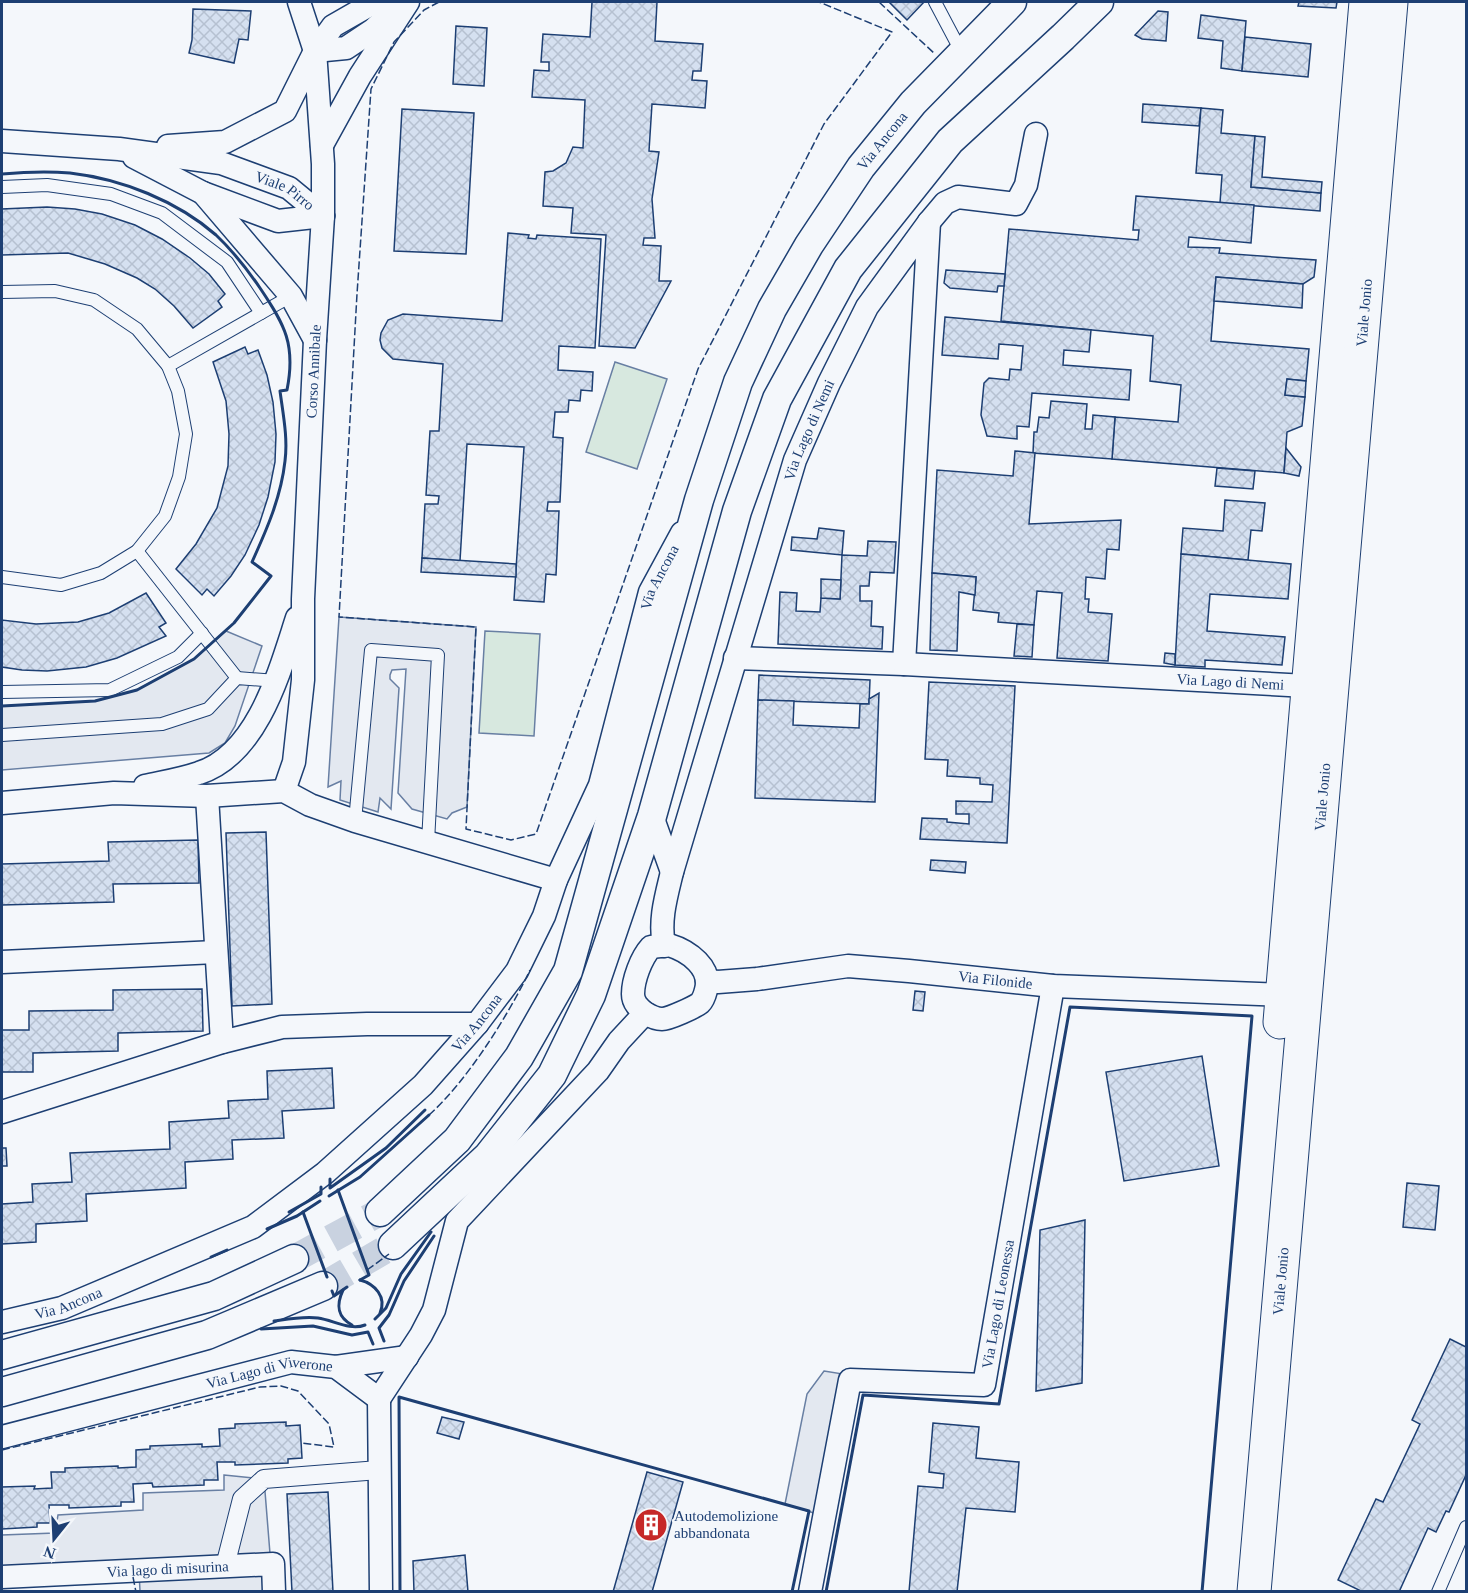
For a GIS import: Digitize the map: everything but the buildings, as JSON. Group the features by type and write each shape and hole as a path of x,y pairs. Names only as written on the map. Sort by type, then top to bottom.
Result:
{"main road":[{"name":"Viale Jonio","path":"1232,1592 1366,2"},
{"name":"Viale Jonio","path":"1254,1592 1391,2"}],"street":[{"name":"Corso Annibale","path":"299,2 315,51 322,145 323,216 303,599"},
{"path":"315,51 333,26 368,6 381,2"},
{"name":"Corso Annibale","path":"315,51 346,48 373,30 406,2"},
{"name":"Corso Annibale","path":"322,145 360,76 406,2"},
{"name":"Via Ancona","path":"380,1212 457,1140 519,1057 568,971 699,500 738,382 772,309 809,245 861,167 913,103 1012,2"},
{"path":"393,1245 488,1156 552,1075 591,995 651,816 737,511 777,399 848,269 950,141 1098,2"},
{"name":"Viale Pirro","path":"119,149 225,142 285,111 315,51"},
{"name":"Via Lago di Nemi","path":"664,946 662,916 672,872 795,460 819,405 867,307 929,222 945,203 958,197 1016,204 1026,185 1036,134"},
{"name":"Viale Pirro","path":"2,141 119,149 221,162 289,188 323,216"},
{"name":"Viale Pirro","path":"119,149 203,193 278,221 323,216"},
{"name":"Viale Pirro","path":"203,193 291,296 315,340"},
{"path":"904,664 929,222"},
{"name":"Via Ancona","path":"2,1322 62,1308 253,1227 326,1173 423,1085 477,1024 517,971 544,916 556,880 600,785 651,592 699,500"},
{"path":"114,793 201,773 234,753 264,708 277,681 303,599"},
{"path":"284,791 294,762 303,680 303,599"},
{"name":"Via Lago di Nemi","path":"735,658 904,664 1307,686"},
{"path":"2,803 114,793 207,796 284,791 310,805 355,821 556,880"},
{"path":"207,796 222,1042"},
{"path":"651,816 672,872"},
{"path":"664,946 680,948 707,974 707,981 704,997 700,1003 664,1019 651,1017 633,999 637,976 645,953 651,948 664,946"},
{"path":"2,962 216,952"},
{"name":"Via Filonide","path":"707,981 757,980 848,966 1053,986 1282,995"},
{"name":"Via Lago di Leonessa","path":"810,1592 850,1380 984,1385 1053,986"},
{"path":"381,1592 379,1399 421,1335 434,1310 457,1221 598,1071 619,1041 645,1013"},
{"path":"2,1112 222,1042 282,1027 477,1024"},
{"name":"Via Ancona","path":"2,1355 214,1296 294,1259"},
{"path":"2,1392 207,1335 323,1286"},
{"path":"336,1367 407,1357"},
{"name":"Via Lago di Viverone","path":"2,1437 291,1362 336,1367 379,1399"},
{"path":"225,1566 242,1499 264,1479 379,1470"},
{"name":"Via lago di misurina","path":"2,1577 273,1564 273,1592"}],"lane":[{"path":"935,2 962,53"},
{"path":"2,187 47,185 111,194 162,213 227,262 261,313"},
{"path":"2,292 54,291 94,300 137,329 168,366 178,391 186,434 179,477 165,516 137,551 101,573 61,585 2,577"},
{"path":"168,366 291,296"},
{"path":"137,551 237,678 277,681"},
{"path":"2,692 110,690 178,657 202,633"},
{"path":"355,821 371,650 438,655 428,842"},
{"path":"2,735 162,724 208,709 237,678"},
{"path":"1438,1592 1467,1527"}],"shaded area":[{"path":"615,362 667,379 637,469 586,452"},
{"path":"339,617 476,627 467,807 452,813 447,819 412,809 398,793 406,669 392,670 390,675 390,679 399,688 391,809 380,798 378,812 340,800 341,781 328,787"},
{"path":"226,631 262,646 235,726 225,743 209,753 2,770 2,706 95,701 137,690 194,659"},
{"path":"485,631 540,634 534,736 479,733"},
{"path":"824,1371 843,1374 817,1514 785,1504 807,1394"},
{"path":"224,1475 264,1479 273,1591 140,1591 139,1571 2,1578 2,1535 55,1533 58,1515 143,1510 143,1493 224,1490"}],"tunnel":[{"path":"294,1259 380,1212"},
{"path":"323,1286 393,1245"}],"fence":[{"path":"439,2 424,10 394,42 371,89 339,617 476,627 466,829 511,840 536,834 698,369 824,124 892,32 819,2"},
{"path":"879,2 935,54"},
{"path":"429,1115 458,1084 486,1047 530,970"},
{"path":"367,1270 389,1254"},
{"path":"2,1450 260,1387 281,1386 298,1391 329,1424 334,1447 301,1443"},
{"path":"133,1577 136,1592"}],"wall":[{"path":"2,174 53,172 90,176 129,186 184,212 216,235 255,281 282,325 290,360 287,390 280,391 286,444 283,474 273,513 252,562 271,576 234,623 194,659 137,690 95,701 2,706"},
{"path":"826,1592 863,1395 999,1404 1070,1007 1252,1016 1202,1592"},
{"path":"330,1179 330,1188 386,1148 425,1110"},
{"path":"329,1196 360,1177 429,1115"},
{"path":"289,1212 321,1194 321,1187"},
{"path":"338,1190 369,1275 360,1280"},
{"path":"267,1229 297,1216 320,1201"},
{"path":"303,1212 327,1277"},
{"path":"375,1319 386,1308 401,1274 431,1232"},
{"path":"384,1341 379,1328 389,1315 404,1281 434,1236"},
{"path":"211,1257 227,1250"},
{"path":"360,1280 378,1292 382,1302 380,1313"},
{"path":"332,1291 334,1296 347,1287"},
{"path":"343,1290 339,1310 343,1318 352,1325"},
{"path":"274,1321 313,1317 353,1327 365,1325"},
{"path":"261,1329 313,1326 352,1335 368,1332 373,1344"},
{"path":"400,1592 399,1397 809,1511 792,1592"}],"place":[{"name":"Autodemolizione abbandonata","path":"651,1525"}]}
